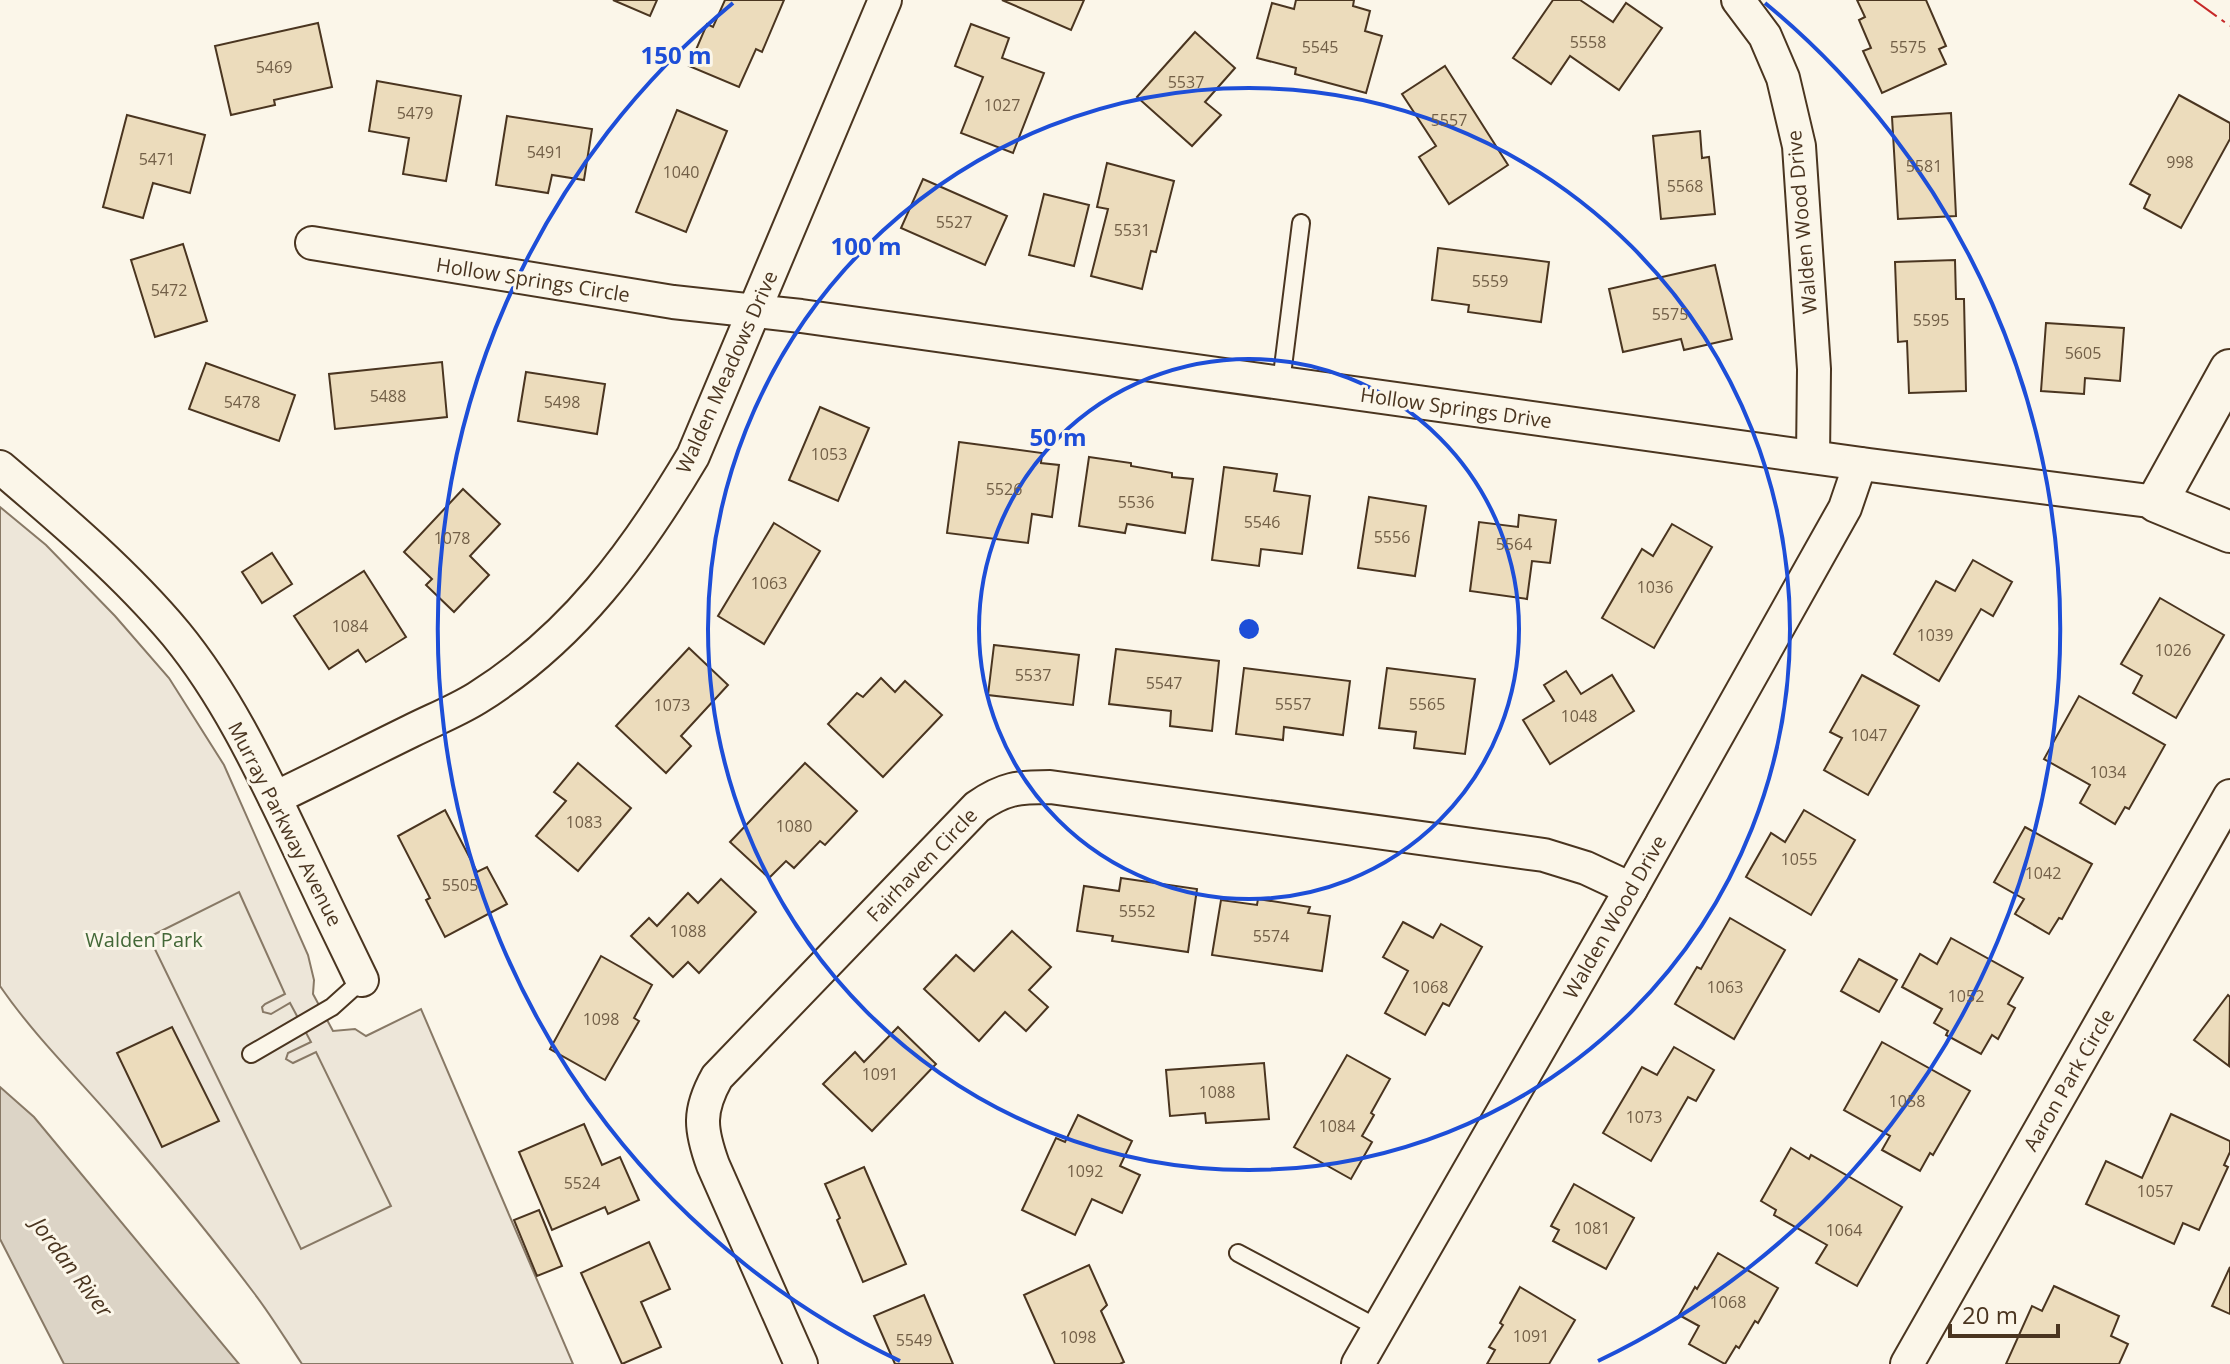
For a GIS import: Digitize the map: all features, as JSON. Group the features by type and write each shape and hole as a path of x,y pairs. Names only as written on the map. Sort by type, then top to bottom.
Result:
{"street":[{"name":"Walden Meadows Drive","path":"275,798 475,699 527,663 575,619 617,570 657,517 693,456 885,0"},
{"name":"Walden Wood Drive","path":"1738,0 1765,36 1783,78 1799,146 1814,369 1813,457"},
{"name":"Hollow Springs Circle","path":"312,243 673,302 755,311"},
{"name":"Hollow Springs Drive","path":"755,311 1860,464 2157,502"},
{"path":"2230,370 2157,502 2230,532"},
{"name":"Walden Wood Drive","path":"1358,1364 1845,508 1860,464"},
{"name":"Murray Parkway Avenue","path":"0,467 64,521 134,589 176,634 210,682 248,743 362,980"},
{"name":"Fairhaven Circle","path":"801,1364 713,1165 704,1139 703,1106 717,1077 977,807 998,793 1025,787 1050,787 1544,855 1586,868 1631,889"},
{"name":"Aaron Park Circle","path":"1907,1364 2230,796"}],"lane":[{"path":"1281,383 1301,223"},
{"path":"251,1054 332,1007 362,980"},
{"path":"1238,1253 1380,1329"}],"green space":[{"name":"Walden Park","path":"0,507 46,545 115,616 169,678 224,765 308,955 314,980 313,994 333,1031 355,1029 366,1036 421,1009 573,1364 302,1364 260,1301 205,1229 28,1023 0,986"}],"shaded area":[{"path":"239,892 285,994 265,1004 263,1012 271,1014 290,1003 311,1042 288,1053 286,1059 293,1063 316,1052 391,1206 301,1249 149,937"}],"water":[{"name":"Jordan River","path":"0,1087 34,1117 239,1364 64,1364 0,1239"}],"building":[{"path":"613,0 657,0 650,16"},
{"path":"725,0 784,0 762,52 756,49 739,87 689,66 707,24 713,27"},
{"path":"1002,0 1084,0 1071,30"},
{"path":"1296,0 1354,0 1353,6 1370,11 1365,31 1382,36 1366,93 1295,74 1296,68 1257,58 1272,3 1294,9"},
{"path":"1553,0 1580,0 1613,22 1626,3 1662,28 1619,90 1570,56 1551,84 1513,58"},
{"path":"1857,0 1926,0 1946,46 1939,49 1946,64 1882,93 1863,51 1871,48 1859,20 1865,17"},
{"path":"318,23 332,87 274,100 275,105 231,115 215,46"},
{"path":"971,24 1009,38 1002,58 1044,73 1013,153 961,133 983,77 955,66"},
{"path":"1195,32 1235,68 1205,102 1221,115 1192,146 1137,97"},
{"path":"1445,66 1508,165 1449,204 1419,157 1436,146 1402,94"},
{"path":"377,81 461,96 446,181 403,174 409,138 369,131"},
{"path":"2179,95 2230,123 2230,139 2181,228 2144,208 2150,195 2130,184"},
{"path":"677,110 727,131 686,232 636,212"},
{"path":"1951,113 1956,216 1898,219 1892,117"},
{"path":"127,115 205,135 190,193 153,183 143,218 103,207"},
{"path":"507,116 592,129 584,180 552,175 548,193 496,185"},
{"path":"1700,131 1702,158 1709,157 1715,214 1661,219 1653,136"},
{"path":"1107,163 1174,181 1156,252 1151,251 1142,289 1091,276 1108,209 1097,207"},
{"path":"923,179 1007,216 985,265 901,228"},
{"path":"1044,194 1089,205 1074,266 1029,255"},
{"path":"183,244 207,321 155,337 131,260"},
{"path":"1438,248 1549,262 1541,322 1468,312 1469,305 1432,300"},
{"path":"1955,260 1956,299 1964,299 1966,391 1909,393 1907,341 1898,342 1895,262"},
{"path":"1715,265 1732,339 1684,350 1681,339 1623,352 1609,289"},
{"path":"2046,323 2124,328 2120,381 2085,378 2084,394 2041,391"},
{"path":"442,362 447,417 335,429 329,374"},
{"path":"206,363 295,395 279,441 189,409"},
{"path":"526,372 605,384 597,434 518,421"},
{"path":"820,407 869,428 838,501 789,480"},
{"path":"959,442 1042,453 1041,463 1059,465 1052,517 1032,514 1028,543 947,533"},
{"path":"1089,457 1131,463 1131,466 1172,473 1172,477 1193,479 1185,533 1127,524 1125,533 1079,526"},
{"path":"1224,467 1277,474 1274,491 1310,496 1302,554 1261,549 1259,566 1212,560"},
{"path":"463,489 500,524 470,556 489,575 454,612 426,585 432,579 404,552"},
{"path":"1369,497 1426,506 1415,576 1358,568"},
{"path":"1519,515 1556,520 1550,563 1532,561 1527,599 1470,591 1479,522 1518,527"},
{"path":"774,523 820,551 764,644 718,616"},
{"path":"1672,524 1712,547 1654,648 1602,618 1642,549 1653,556"},
{"path":"272,553 292,584 262,603 242,572"},
{"path":"1973,560 2012,582 1993,616 1981,609 1939,681 1894,654 1936,581 1955,591"},
{"path":"364,571 406,637 366,662 358,650 329,669 294,616"},
{"path":"2160,598 2224,635 2176,718 2133,693 2142,676 2121,664"},
{"path":"994,645 1079,655 1073,705 988,695"},
{"path":"689,648 728,685 681,736 691,746 666,773 616,726"},
{"path":"1116,649 1219,661 1212,731 1170,726 1171,711 1109,704"},
{"path":"1244,668 1350,681 1343,735 1284,727 1283,740 1236,734"},
{"path":"1387,668 1475,679 1465,754 1414,748 1416,732 1379,728"},
{"path":"1566,671 1581,694 1612,675 1634,711 1550,764 1523,720 1554,701 1544,685"},
{"path":"1862,675 1919,706 1868,795 1824,770 1842,738 1830,732"},
{"path":"881,678 895,692 905,681 942,715 883,777 828,724 857,693 863,697"},
{"path":"2079,696 2165,745 2129,809 2125,807 2115,824 2080,803 2090,785 2044,759"},
{"path":"578,763 631,808 578,871 536,836 566,801 554,792"},
{"path":"805,763 857,811 825,845 820,841 794,868 786,861 769,878 730,842"},
{"path":"445,810 477,872 487,867 507,904 445,937 426,900 430,898 398,836"},
{"path":"1804,810 1855,840 1811,915 1746,877 1771,833 1785,842"},
{"path":"2025,827 2092,864 2062,919 2059,918 2049,934 2015,914 2024,899 1994,882"},
{"path":"1121,878 1197,889 1188,952 1112,941 1113,936 1077,931 1084,886 1119,891"},
{"path":"721,879 756,912 699,973 688,962 673,977 631,936 649,918 657,926 688,893 698,903"},
{"path":"1258,899 1310,907 1308,913 1330,916 1322,971 1212,955 1221,900 1257,905"},
{"path":"1730,918 1785,950 1734,1039 1675,1004 1697,967 1701,969"},
{"path":"1403,922 1433,938 1441,924 1482,947 1449,1006 1443,1003 1425,1035 1385,1013 1408,971 1383,957"},
{"path":"1012,931 1051,967 1029,990 1048,1007 1026,1031 1005,1012 979,1041 924,989 956,955 974,971"},
{"path":"1951,938 2023,978 2008,1004 2015,1008 1998,1039 1992,1035 1981,1054 1946,1035 1948,1031 1934,1023 1942,1009 1902,987 1920,954 1937,964"},
{"path":"601,956 652,985 634,1018 639,1021 605,1080 550,1049"},
{"path":"1859,959 1897,980 1879,1012 1841,991"},
{"path":"2228,995 2230,997 2229,1066 2194,1040"},
{"path":"172,1027 219,1121 162,1147 117,1053"},
{"path":"898,1027 936,1064 872,1131 823,1084 855,1052 864,1062"},
{"path":"1882,1042 1970,1091 1933,1155 1930,1153 1920,1171 1882,1150 1890,1136 1844,1110"},
{"path":"1674,1047 1714,1070 1696,1101 1688,1097 1651,1161 1603,1133 1642,1067 1657,1075"},
{"path":"1347,1055 1390,1079 1362,1136 1372,1142 1351,1179 1294,1147"},
{"path":"1264,1063 1269,1119 1206,1123 1205,1113 1170,1116 1166,1070"},
{"path":"2171,1114 2230,1141 2230,1152 2224,1165 2228,1167 2199,1230 2183,1223 2174,1244 2086,1204 2106,1161 2142,1178"},
{"path":"1078,1115 1132,1141 1120,1166 1140,1175 1122,1213 1092,1199 1075,1235 1022,1210 1056,1138 1065,1142"},
{"path":"584,1124 602,1165 620,1157 639,1200 608,1214 605,1207 552,1230 519,1152"},
{"path":"1791,1148 1809,1159 1811,1155 1902,1207 1857,1286 1816,1263 1827,1245 1774,1215 1776,1210 1761,1201"},
{"path":"864,1167 906,1264 863,1282 825,1184"},
{"path":"1574,1184 1634,1218 1606,1269 1553,1241 1559,1230 1551,1226"},
{"path":"539,1210 562,1266 537,1276 514,1220"},
{"path":"649,1242 670,1289 641,1302 661,1347 622,1364 581,1273"},
{"path":"1718,1253 1778,1288 1758,1323 1755,1321 1725,1364 1689,1344 1699,1326 1679,1315"},
{"path":"1089,1265 1107,1305 1101,1311 1124,1362 1055,1364 1024,1295"},
{"path":"2230,1267 2230,1314 2212,1306"},
{"path":"2054,1286 2119,1316 2111,1336 2128,1344 2119,1364 2006,1364 2032,1306 2042,1311"},
{"path":"1520,1287 1575,1320 1549,1364 1487,1364 1495,1350 1489,1347"},
{"path":"924,1295 953,1364 895,1364 874,1316"}],"power":[{"path":"2194,0 2230,26"}]}
